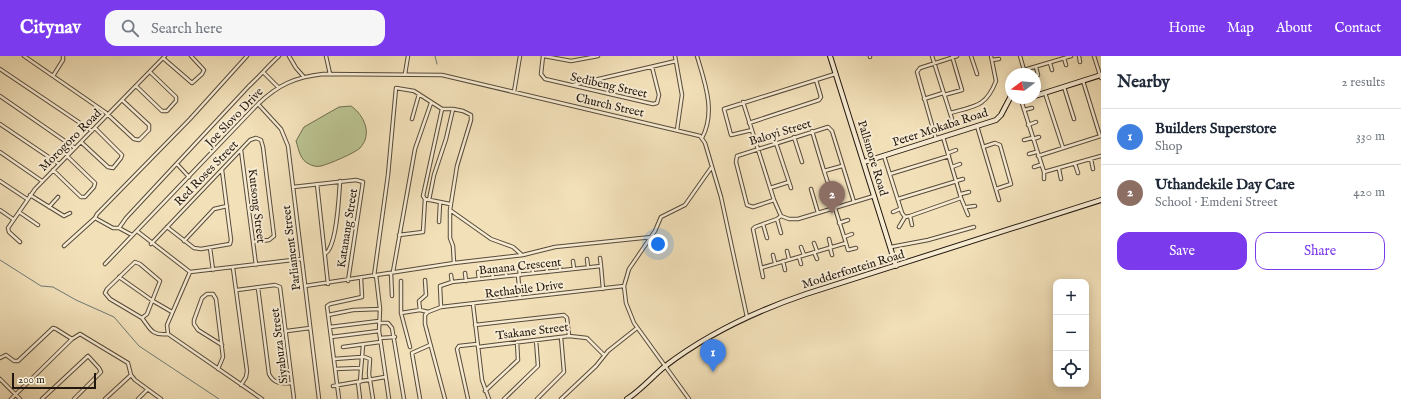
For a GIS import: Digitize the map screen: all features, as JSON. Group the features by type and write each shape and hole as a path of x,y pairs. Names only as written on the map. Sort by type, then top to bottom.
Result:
{"main road":[{"name":"Pallsmore Road","path":"830,56 896,266"},
{"path":"1041,94 1101,76"},
{"name":"Peter Mokaba Road","path":"864,162 999,118 1007,104"},
{"name":"Modderfontein Road","path":"629,398 665,367 713,335 747,317 794,298 1101,200"}],"street":[{"path":"24,56 109,114 135,140 140,139 148,131 149,127 122,100"},
{"path":"53,76 62,62 63,56"},
{"path":"164,57 192,83 204,72 202,67 190,56"},
{"path":"64,246 95,218 190,119 247,56"},
{"path":"119,228 126,218 249,86 280,56"},
{"path":"289,56 296,68 304,77"},
{"path":"326,56 330,74"},
{"path":"405,74 408,56"},
{"path":"514,92 520,56"},
{"path":"544,56 571,61 598,56"},
{"name":"Sedibeng Street","path":"544,56 541,73 542,77 655,104 658,102 659,97 652,67"},
{"path":"675,56 682,95 677,130"},
{"path":"698,56 707,91 709,108 707,126 702,138 721,196 747,317"},
{"path":"932,56 952,119"},
{"path":"936,139 917,75 917,70 957,56"},
{"path":"971,56 977,74"},
{"path":"950,114 984,102 995,84 996,76 991,56"},
{"path":"1020,56 1023,68"},
{"path":"1032,68 1071,56"},
{"path":"1079,56 1080,62"},
{"path":"1094,56 1101,76"},
{"name":"Morogoro Road","path":"13,219 42,181 94,130 164,57"},
{"path":"952,57 964,95"},
{"path":"1064,58 1066,65"},
{"path":"992,60 999,59"},
{"path":"572,85 676,61"},
{"path":"1050,62 1052,70"},
{"path":"0,69 94,130 122,155 121,158 113,168 108,167 81,142"},
{"path":"136,86 163,111 167,111 175,103 176,97 150,72"},
{"path":"264,73 278,87"},
{"name":"Joe Slovo Drive","path":"105,264 258,104 278,87 304,77 330,74 405,74 442,75 514,92"},
{"path":"752,130 731,135 724,109 836,74"},
{"path":"749,123 819,100 820,97 816,80"},
{"path":"1038,156 1100,136 1083,81"},
{"path":"1064,87 1074,119"},
{"path":"390,399 380,342 380,309 375,276 388,175 396,88 411,90 442,109 453,109 468,112 471,118 457,165 450,204 450,238 453,246 454,263"},
{"path":"924,99 962,90"},
{"name":"Church Street","path":"514,92 677,130 697,135 702,138"},
{"path":"1045,93 1063,148"},
{"path":"412,119 419,94"},
{"path":"0,96 76,148"},
{"path":"743,102 770,188 781,216 794,220 874,196"},
{"path":"392,296 392,272 398,235 417,141 431,103"},
{"name":"Parliament Street","path":"258,104 278,125 285,136 293,187 319,399"},
{"path":"1021,104 1040,165 1044,172 1044,179"},
{"path":"967,108 969,114"},
{"path":"1024,110 1032,108"},
{"path":"442,109 423,196 427,200 450,204"},
{"path":"398,235 423,232 427,200 453,109"},
{"path":"1028,125 1036,122"},
{"path":"0,124 59,164"},
{"path":"976,126 999,200"},
{"name":"Baloyi Street","path":"774,200 753,207 746,204 736,159 738,155 826,127 830,128 854,202"},
{"path":"812,131 828,186"},
{"path":"794,137 802,162"},
{"path":"943,137 961,196 967,207 968,215"},
{"path":"1024,140 1040,137"},
{"name":"Red Roses Street","path":"151,244 241,149 252,139 258,138 262,142 274,238 253,242"},
{"path":"776,143 791,188"},
{"path":"983,146 998,143 1002,152 1010,184 996,188"},
{"name":"Kutsong Street","path":"241,149 256,265"},
{"path":"890,174 956,150"},
{"path":"0,152 42,181"},
{"path":"1029,154 1036,152"},
{"path":"53,170 84,198 94,187 95,183 67,156"},
{"path":"884,156 900,209 905,217"},
{"path":"1044,172 1101,156"},
{"path":"1090,159 1093,169"},
{"path":"177,164 188,177"},
{"path":"952,167 960,164"},
{"path":"1075,164 1078,173"},
{"path":"1034,167 1040,165"},
{"path":"824,171 842,166"},
{"path":"689,399 637,328 628,310 624,286 629,269 652,237 661,217 684,205 711,167"},
{"path":"1059,169 1061,179"},
{"path":"167,227 194,248 210,248 230,244 222,170"},
{"path":"898,199 963,179"},
{"name":"Katanang Street","path":"293,187 358,180 362,180 363,184 348,281 305,286"},
{"path":"0,181 27,199"},
{"path":"326,253 330,248 334,234 340,181"},
{"path":"770,188 789,182"},
{"path":"317,184 326,253 328,284"},
{"path":"810,189 818,213"},
{"path":"899,227 905,217 969,192"},
{"path":"30,195 64,216 70,213"},
{"path":"49,206 58,197"},
{"path":"439,222 440,202"},
{"path":"184,241 214,209 227,206"},
{"path":"967,207 974,206"},
{"path":"835,208 848,250 856,248"},
{"path":"893,212 900,209"},
{"path":"0,210 13,219 8,230 20,242"},
{"path":"450,210 491,239 513,247 523,255"},
{"path":"19,212 38,225"},
{"path":"763,277 752,230 781,216"},
{"path":"910,216 912,225"},
{"path":"95,218 132,235"},
{"path":"777,219 781,233"},
{"path":"839,223 848,220"},
{"path":"763,224 767,238"},
{"path":"890,247 928,240 974,227"},
{"path":"137,231 151,244 190,272 301,259"},
{"path":"844,237 852,234"},
{"path":"348,281 392,272 523,255 555,247 652,237"},
{"path":"829,239 832,254"},
{"path":"761,268 846,242"},
{"path":"814,243 816,259"},
{"path":"801,247 804,255"},
{"path":"210,248 213,270"},
{"path":"787,251 790,259"},
{"path":"773,255 775,264"},
{"path":"799,257 801,264"},
{"path":"600,258 603,288"},
{"path":"587,259 588,267"},
{"path":"783,261 785,270"},
{"path":"142,318 146,316 160,284 160,280 137,262 132,264 106,290 106,295 142,318 151,330 160,335 168,334 262,399"},
{"path":"573,262 574,269"},
{"path":"560,263 560,270"},
{"path":"546,264 547,272"},
{"path":"532,265 533,273"},
{"name":"Banana Crescent","path":"452,282 601,266"},
{"path":"519,267 520,298"},
{"path":"233,268 247,371 246,377 241,385"},
{"path":"506,269 506,276"},
{"path":"492,271 493,278"},
{"path":"168,334 167,327 172,312 190,272"},
{"path":"478,272 479,279"},
{"path":"465,273 466,281"},
{"path":"441,307 440,286 452,282 451,275"},
{"path":"119,277 153,301 172,312"},
{"path":"339,399 328,315 329,304 362,297 361,278"},
{"path":"420,310 419,301 426,293 425,280"},
{"path":"401,281 401,313 410,347"},
{"name":"Siyabuza Street","path":"237,290 277,285 280,287 287,331 294,399"},
{"name":"Rethabile Drive","path":"428,312 441,307 624,286"},
{"path":"258,288 269,374 272,379 278,383 292,383"},
{"path":"218,370 223,360 222,345 216,297 212,293 205,294 194,318 194,324 198,330 222,345"},
{"path":"473,304 485,391 489,399"},
{"path":"328,315 352,310 380,309"},
{"path":"401,313 420,310 428,312 424,319 445,399"},
{"path":"476,325 564,315 568,318 569,336"},
{"path":"330,327 379,322 391,325 404,399"},
{"path":"0,358 5,355 14,362 18,361 52,328 72,339"},
{"path":"287,331 310,328"},
{"path":"561,399 596,366 604,355 637,328"},
{"path":"331,337 379,331"},
{"path":"11,399 77,334 81,334 126,361 129,364 131,375 146,390 159,399"},
{"name":"Tsakane Street","path":"468,399 456,349 459,346 517,342 569,336 588,338 604,355"},
{"path":"380,338 394,337"},
{"path":"537,399 564,372 561,337"},
{"path":"504,399 538,366 536,340"},
{"path":"343,347 380,342"},
{"path":"485,391 518,360 517,342"},
{"path":"360,399 359,382 363,345"},
{"path":"420,399 412,353 430,345"},
{"path":"42,399 88,356 101,371 74,399"},
{"path":"334,359 362,357 370,359 370,380 373,399"},
{"path":"335,369 360,368"},
{"path":"105,399 131,375"},
{"path":"333,386 385,377"},
{"path":"0,379 20,399"},
{"path":"138,399 146,390"}],"green space":[{"path":"351,106 360,114 365,125 366,137 364,143 353,153 330,163 321,166 310,165 300,154 296,141 304,127 339,107"}],"waterway":[{"path":"435,56 437,64"},
{"path":"0,260 41,286 53,287 76,300 114,317 139,346 219,399"}],"place":[{"name":"Uthandekile Day Care","path":"832,214"},
{"name":"Builders Superstore","path":"713,372"}]}
